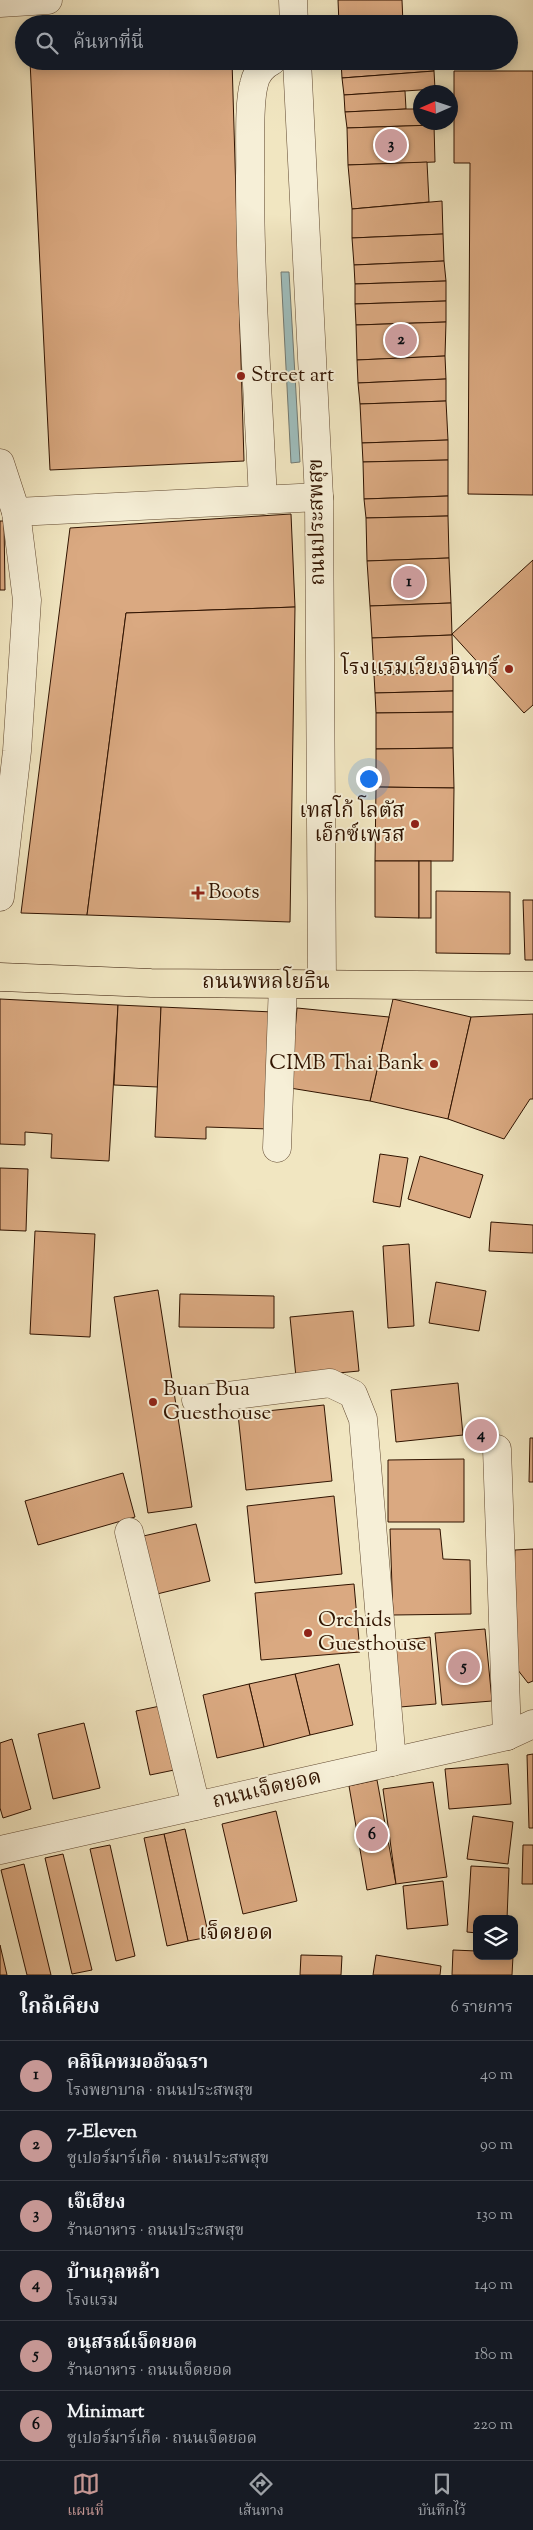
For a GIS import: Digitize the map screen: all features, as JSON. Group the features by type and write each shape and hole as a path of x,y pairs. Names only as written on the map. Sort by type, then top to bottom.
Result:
{"main road":[{"name":"ถนนพหลโยธิน","path":"0,977 151,983 533,986"}],"street":[{"path":"0,3 48,0"},
{"path":"293,0 294,15"},
{"path":"261,70 253,87 251,234 263,500"},
{"name":"ถนนประสพสุข","path":"297,70 319,497 322,983"},
{"path":"0,463 16,512 28,600 17,751 0,898"},
{"path":"16,512 319,497"},
{"path":"277,1148 283,983"},
{"path":"196,1400 330,1383 354,1394 363,1418 392,1762"},
{"path":"497,1449 507,1736"},
{"path":"130,1532 196,1806"},
{"name":"ถนนเจ็ดยอด","path":"0,1850 507,1736 533,1724"}],"water":[{"path":"281,272 289,272 300,462 291,463"}],"building":[{"path":"338,0 402,0 403,15 339,15"},
{"path":"30,70 232,70 244,461 50,470"},
{"path":"342,70 434,70 434,71 342,78"},
{"path":"434,71 435,85 413,85 413,90 344,95 342,78"},
{"path":"454,71 533,71 533,495 468,494 470,163 454,163 454,130 458,130 458,85 454,85"},
{"path":"405,91 406,109 345,112 344,95"},
{"path":"413,109 413,126 347,128 345,112"},
{"path":"413,126 413,130 434,130 435,162 348,165 347,128"},
{"path":"427,162 429,202 352,209 348,165"},
{"path":"442,201 443,234 352,238 352,209"},
{"path":"443,234 444,261 354,265 352,238"},
{"path":"444,261 446,281 355,284 354,265"},
{"path":"446,281 446,301 355,304 355,284"},
{"path":"446,301 446,322 356,325 355,304"},
{"path":"446,322 445,356 357,360 356,325"},
{"path":"445,356 446,379 358,383 357,360"},
{"path":"446,379 446,401 360,404 358,383"},
{"path":"446,401 448,440 362,443 360,404"},
{"path":"448,440 448,460 363,462 362,443"},
{"path":"448,460 448,496 364,499 363,462"},
{"path":"448,496 448,516 366,518 364,499"},
{"path":"291,514 295,607 126,613 87,915 21,913 70,528"},
{"path":"448,516 449,558 367,561 366,518"},
{"path":"0,521 4,521 5,590 0,590"},
{"path":"449,558 451,603 370,606 367,561"},
{"name":"โรงแรมเวียงอินทร์","path":"533,560 533,705 524,713 452,634"},
{"path":"451,603 452,635 372,638 370,606"},
{"path":"295,607 290,922 87,915 126,613"},
{"path":"452,635 453,672 374,675 372,638"},
{"path":"453,672 453,691 375,693 374,675"},
{"path":"453,691 453,712 376,713 375,693"},
{"path":"453,712 453,748 376,749 376,713"},
{"path":"453,748 454,788 376,787 376,749"},
{"name":"เทสโก้ โลตัส เอ็กซ์เพรส","path":"376,787 454,788 453,861 375,861"},
{"path":"375,861 419,861 419,918 375,917"},
{"path":"419,861 431,861 431,918 419,918"},
{"path":"436,891 510,892 510,954 436,953"},
{"path":"523,900 533,900 533,960 525,960"},
{"path":"0,999 118,1005 109,1161 51,1158 52,1134 25,1132 25,1145 0,1144"},
{"path":"393,999 471,1017 448,1119 370,1101"},
{"path":"118,1005 161,1007 158,1087 114,1085"},
{"path":"161,1007 273,1012 270,1129 206,1127 206,1139 155,1137"},
{"path":"297,1008 389,1017 370,1101 290,1088"},
{"path":"533,1014 533,1099 530,1099 504,1139 448,1119 471,1017"},
{"path":"380,1154 408,1158 400,1207 373,1202"},
{"path":"420,1156 483,1175 470,1218 408,1199"},
{"path":"0,1168 28,1169 26,1231 0,1230"},
{"path":"491,1222 533,1225 533,1253 489,1251"},
{"path":"35,1231 95,1234 90,1337 30,1334"},
{"path":"409,1244 414,1326 388,1328 383,1246"},
{"path":"436,1282 486,1291 479,1331 429,1323"},
{"name":"Buan Bua Guesthouse","path":"158,1290 192,1507 148,1513 114,1297"},
{"name":"Buan Bua Guesthouse","path":"180,1294 274,1296 274,1328 179,1327"},
{"path":"353,1311 359,1371 296,1377 290,1317"},
{"path":"458,1383 463,1435 396,1442 391,1390"},
{"path":"324,1405 332,1481 246,1490 238,1414"},
{"path":"530,1438 533,1438 533,1482 529,1482"},
{"path":"464,1459 464,1522 388,1522 388,1460"},
{"path":"123,1473 135,1517 38,1545 25,1501"},
{"path":"334,1496 342,1574 255,1583 247,1506"},
{"path":"196,1524 210,1581 153,1595 139,1537"},
{"path":"390,1529 440,1529 443,1559 470,1560 471,1614 393,1615"},
{"path":"533,1549 533,1681 528,1683 510,1660 515,1550"},
{"name":"Orchids Guesthouse","path":"354,1584 360,1652 261,1660 255,1593"},
{"path":"485,1629 492,1701 442,1705 435,1633"},
{"path":"430,1637 436,1704 400,1707 394,1641"},
{"path":"339,1664 353,1725 310,1735 295,1674"},
{"path":"295,1674 310,1735 264,1747 249,1684"},
{"path":"249,1684 264,1747 217,1758 203,1695"},
{"path":"165,1705 179,1769 150,1775 136,1711"},
{"path":"84,1723 100,1788 53,1799 38,1734"},
{"path":"12,1739 31,1809 3,1818 0,1808 0,1743"},
{"path":"533,1754 533,1828 529,1828 527,1755"},
{"path":"508,1764 511,1804 449,1809 445,1769"},
{"path":"377,1780 396,1884 367,1890 349,1786"},
{"path":"433,1782 447,1877 396,1884 383,1789"},
{"path":"276,1811 297,1901 243,1914 222,1824"},
{"path":"473,1816 513,1822 508,1864 467,1859"},
{"path":"185,1829 209,1937 188,1941 164,1834"},
{"path":"164,1834 188,1941 167,1946 144,1838"},
{"path":"110,1845 135,1956 116,1961 90,1849"},
{"path":"523,1845 533,1845 533,1884 522,1884"},
{"path":"63,1854 92,1970 72,1974 45,1858"},
{"path":"24,1864 51,1975 27,1975 1,1870"},
{"path":"471,1866 509,1868 507,1915 473,1915 473,1933 467,1932"},
{"path":"443,1881 448,1925 407,1929 403,1886"},
{"path":"0,1945 7,1975 0,1975"},
{"path":"453,1950 473,1951 473,1960 513,1960 512,1975 452,1975"},
{"path":"301,1955 342,1956 341,1975 300,1975"},
{"path":"376,1955 441,1966 440,1975 373,1975"}],"place":[{"name":"เจ๊เฮียง","path":"391,145"},
{"name":"7-Eleven","path":"401,340"},
{"name":"Street art","path":"241,376"},
{"name":"คลินิคหมออัจฉรา","path":"409,582"},
{"name":"โรงแรมเวียงอินทร์","path":"509,669"},
{"name":"เทสโก้ โลตัส เอ็กซ์เพรส","path":"415,824"},
{"name":"Boots","path":"198,893"},
{"name":"CIMB Thai Bank","path":"434,1064"},
{"name":"Buan Bua Guesthouse","path":"153,1402"},
{"name":"บ้านกุลหล้า","path":"481,1435"},
{"name":"Orchids Guesthouse","path":"308,1633"},
{"name":"อนุสรณ์เจ็ดยอด","path":"464,1667"},
{"name":"Minimart","path":"372,1835"}],"district":[{"name":"เจ็ดยอด","path":"236,1934"}]}
